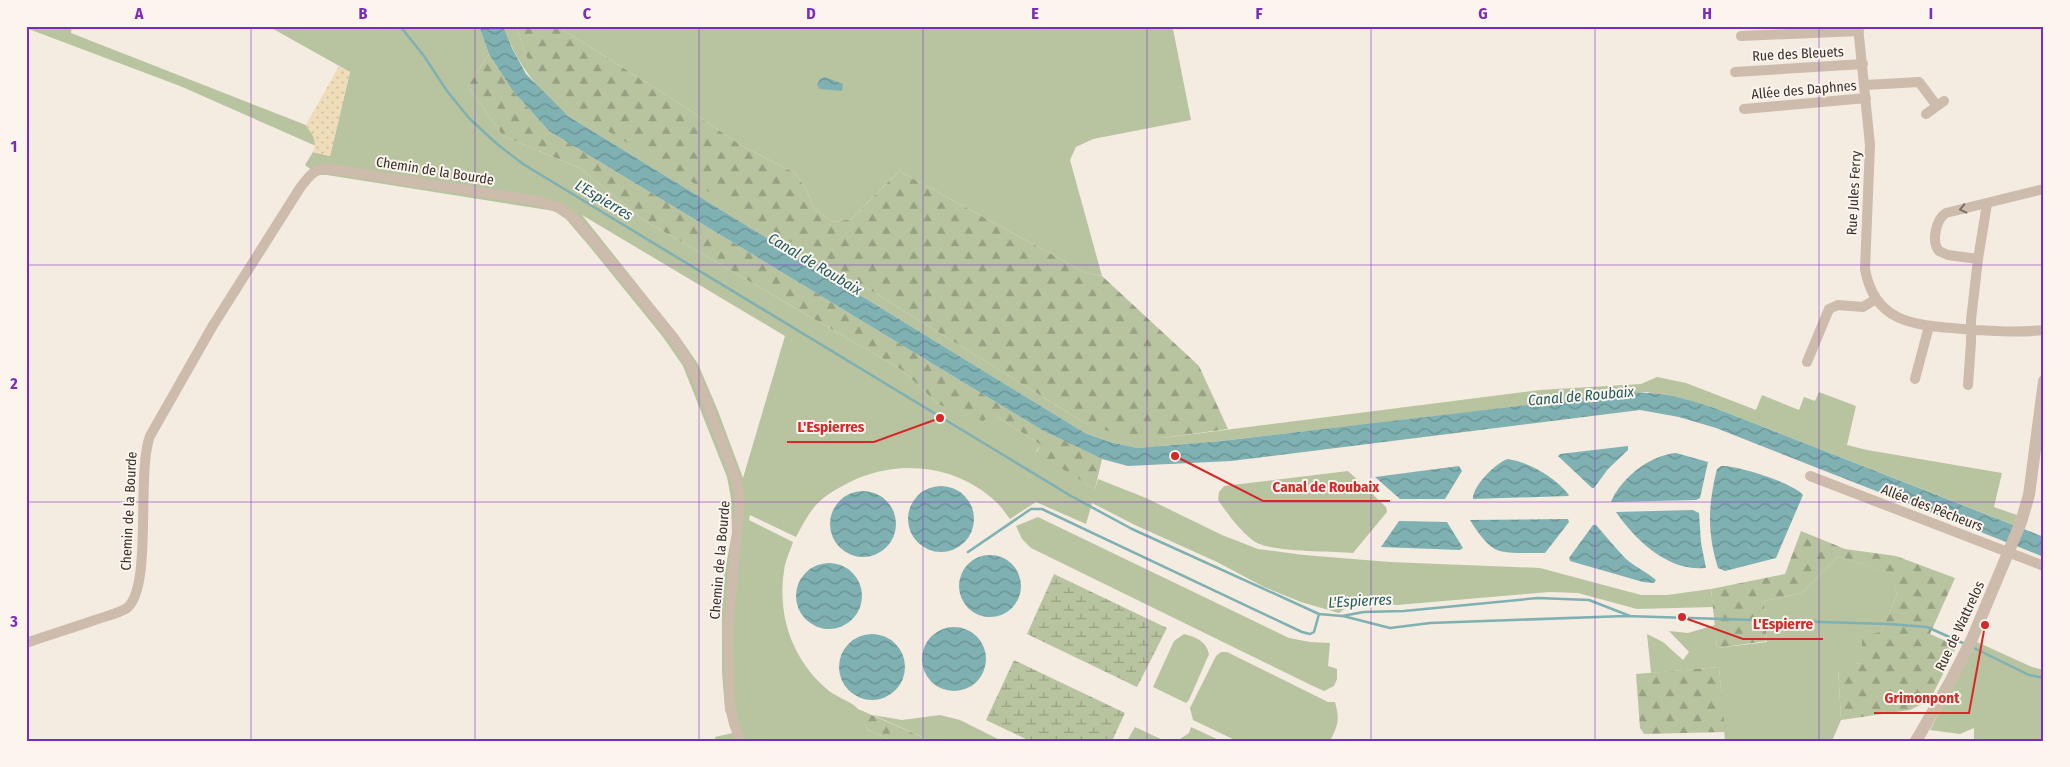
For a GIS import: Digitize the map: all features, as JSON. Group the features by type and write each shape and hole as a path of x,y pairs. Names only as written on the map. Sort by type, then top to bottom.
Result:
{"street":[{"path":"1741,36 1858,29"},
{"name":"Rue Jules Ferry","path":"1858,29 1863,64 1870,152 1865,270 1869,286 1876,299 1887,310 1903,320 1929,326 2013,332 2044,330"},
{"name":"Rue des Bleuets","path":"1735,72 1863,64"},
{"path":"1864,86 1919,82 1941,104 1926,114"},
{"name":"Allée des Daphnes","path":"1744,109 1866,98"},
{"name":"Chemin de la Bourde","path":"26,643 118,612 132,603 139,581 144,456 150,436 212,327 300,188 317,169 331,168 539,200 556,205 581,226 674,338 691,366 702,390 739,494 740,514 728,621 730,706 740,738"},
{"path":"1978,259 1948,255 1939,251 1935,242 1938,224 1942,215 2044,189"},
{"path":"1968,385 1978,259 1987,204"},
{"path":"1807,362 1829,309 1838,305 1863,307 1876,299"},
{"path":"1915,379 1929,326"},
{"name":"Rue de Wattrelos","path":"1916,741 1972,639 2021,522 2029,494 2044,381"},
{"name":"Allée des Pêcheurs","path":"1810,476 2010,551 2044,566"}],"green space":[{"path":"26,26 72,26 71,33 306,125 314,137 316,146 180,86 26,28"},
{"path":"268,26 479,26 489,54 468,86 503,136 580,168 642,219 902,370 938,404 993,414 1041,445 1036,452 1095,489 1098,479 1146,498 1222,535 1258,549 1390,562 1540,568 1641,595 1667,595 1711,589 1713,607 1637,609 1578,593 1549,592 1397,605 1355,601 1339,613 1301,602 1264,587 1217,562 1135,525 1092,503 1086,524 1036,502 1010,519 995,501 962,479 944,472 924,469 885,470 866,475 827,495 813,509 796,537 750,515 749,520 793,542 786,560 782,588 783,605 790,637 806,666 829,691 858,709 868,730 893,741 716,741 715,737 733,733 725,710 722,672 722,587 732,533 731,498 727,477 683,366 663,337 590,247 566,219 554,211 318,175 305,165 313,152 330,156 350,72","holes":["582,215 785,336 743,478 698,364 680,338"]},
{"path":"503,26 516,26 527,58 854,280 1085,423 1162,438 1540,390 1641,384 1657,377 1686,383 1756,410 1762,395 1799,410 1804,397 1815,401 1819,392 1856,406 1847,445 2002,473 1994,507 2017,515 2014,525 1720,410 1647,392 1220,441 1137,448 1110,442 1085,433 568,116 537,86 522,65"},
{"path":"516,26 557,26 685,107 742,146 795,173 806,189 815,210 833,222 851,219 899,171 1086,273 1102,276 1199,366 1228,429 1162,438 1126,437 1085,423 854,280 573,110 552,90 527,58"},
{"path":"557,26 1154,26 1173,29 1191,120 1093,139 1076,147 1070,160 1102,276 1086,273 899,171 851,219 833,222 815,210 806,189 795,173 742,146 685,107"},
{"path":"489,54 512,90 549,131 1042,430 1102,459 1095,489 1036,453 1041,445 993,414 983,421 938,404 902,370 642,219 580,168 503,136 468,86"},
{"path":"1348,471 1386,507 1387,512 1353,553 1289,550 1257,543 1241,529 1218,500 1219,492 1224,486"},
{"path":"1038,517 1289,638 1330,643 1328,666 1337,669 1337,679 1334,686 1324,691 1313,686 1031,548 1022,539 1016,526"},
{"path":"1801,531 1845,549 1896,556 1955,578 1930,634 1957,646 1930,700 1910,710 1841,720 1838,665 1862,663 1862,636 1881,632 1897,594 1891,574 1838,556 1802,593 1764,601 1767,641 1717,648 1711,589 1785,574"},
{"path":"1838,556 1892,574 1897,594 1881,632 1862,663 1838,666 1841,720 1832,741 1725,741 1719,667 1651,673 1647,634 1663,642 1683,660 1689,652 1669,631 1688,633 1715,625 1717,648 1767,642 1764,601 1802,593"},
{"path":"1054,574 1167,628 1137,687 1027,634"},
{"path":"1184,634 1200,640 1206,646 1209,654 1186,703 1153,687 1174,641"},
{"path":"1977,642 2032,667 2044,670 2044,741 1974,741 1974,728 1960,734 1930,730"},
{"path":"1221,652 1227,652 1328,702 1335,702 1337,722 1330,741 1237,741 1193,720 1190,708 1216,656"},
{"path":"1014,660 1125,713 1112,741 1030,741 986,720"},
{"path":"1719,667 1725,732 1644,734 1640,728 1636,674"},
{"path":"858,709 931,741 893,741 868,730"},
{"path":"873,715 902,720 940,715 960,720 1002,741 931,741"},
{"path":"1135,727 1165,741 1127,741"},
{"path":"1191,727 1221,741 1177,741 1189,733"}],"sand":[{"path":"339,66 350,72 330,156 313,152 315,141 306,125"}],"water":[{"path":"479,26 503,26 526,74 568,116 1085,433 1110,442 1137,448 1221,441 1630,393 1654,393 1720,410 2044,537 2044,557 1716,428 1679,417 1640,410 1231,461 1128,466 1102,459 1042,430 549,131 512,90 489,54"},
{"path":"825,77 843,84 842,91 820,89 817,85 820,79"},
{"path":"1628,446 1628,450 1608,469 1594,488 1558,456 1560,454"},
{"path":"1676,453 1708,462 1700,498 1696,500 1611,502 1622,484 1638,469 1656,458"},
{"path":"1508,459 1542,472 1569,495 1473,499 1480,482 1497,465"},
{"path":"1459,466 1462,471 1445,499 1400,499 1375,477"},
{"path":"1721,466 1739,468 1777,480 1803,495 1776,558 1725,571 1718,568 1710,530 1710,507 1717,469"},
{"path":"941,486 954,489 964,496 971,506 974,519 971,532 964,542 954,549 941,552 928,549 918,542 911,532 908,519 911,506 918,496 928,489"},
{"path":"856,491 870,491 882,496 891,505 896,517 894,537 887,548 870,557 856,557 844,552 835,543 830,531 830,517 835,505 844,496"},
{"path":"1693,510 1699,513 1701,543 1706,568 1692,568 1667,560 1633,534 1616,512"},
{"path":"1568,519 1569,522 1545,553 1513,553 1497,550 1486,541 1470,520"},
{"path":"1399,521 1447,522 1463,548 1460,550 1381,547"},
{"path":"1593,525 1596,525 1626,559 1656,580 1654,583 1643,582 1570,561 1569,558"},
{"path":"990,555 1002,557 1012,564 1019,574 1021,586 1019,598 1012,608 1002,615 990,617 978,615 968,608 961,598 959,586 961,574 968,564 978,557"},
{"path":"829,563 842,565 852,573 860,583 862,596 860,609 852,619 842,627 829,629 816,627 806,619 798,609 796,596 798,583 806,573 816,565"},
{"path":"954,627 966,629 977,636 984,647 986,659 984,671 977,682 966,689 954,691 942,689 931,682 924,671 922,659 924,647 931,636 942,629"},
{"path":"865,634 879,634 891,639 900,648 905,660 903,680 896,691 879,700 865,700 853,695 844,686 839,674 839,660 844,648 853,639"}],"waterway":[{"name":"L'Espierres","path":"400,26 469,118 497,144 523,164 1071,496 1132,529 1319,614 1342,616 1364,612 1404,611 1538,598 1589,600 1630,616"},
{"path":"968,552 1031,509 1042,509 1302,632 1310,634 1314,632 1319,614"},
{"path":"1343,616 1390,628 1430,623 1625,616 1889,624 1927,627 1965,644"},
{"path":"1972,647 2029,675 2044,678"}],"place":[{"name":"L'Espierres","path":"940,418"},
{"name":"Canal de Roubaix","path":"1175,456"},
{"name":"L'Espierre","path":"1682,617"},
{"name":"Grimonpont","path":"1985,625"}]}
